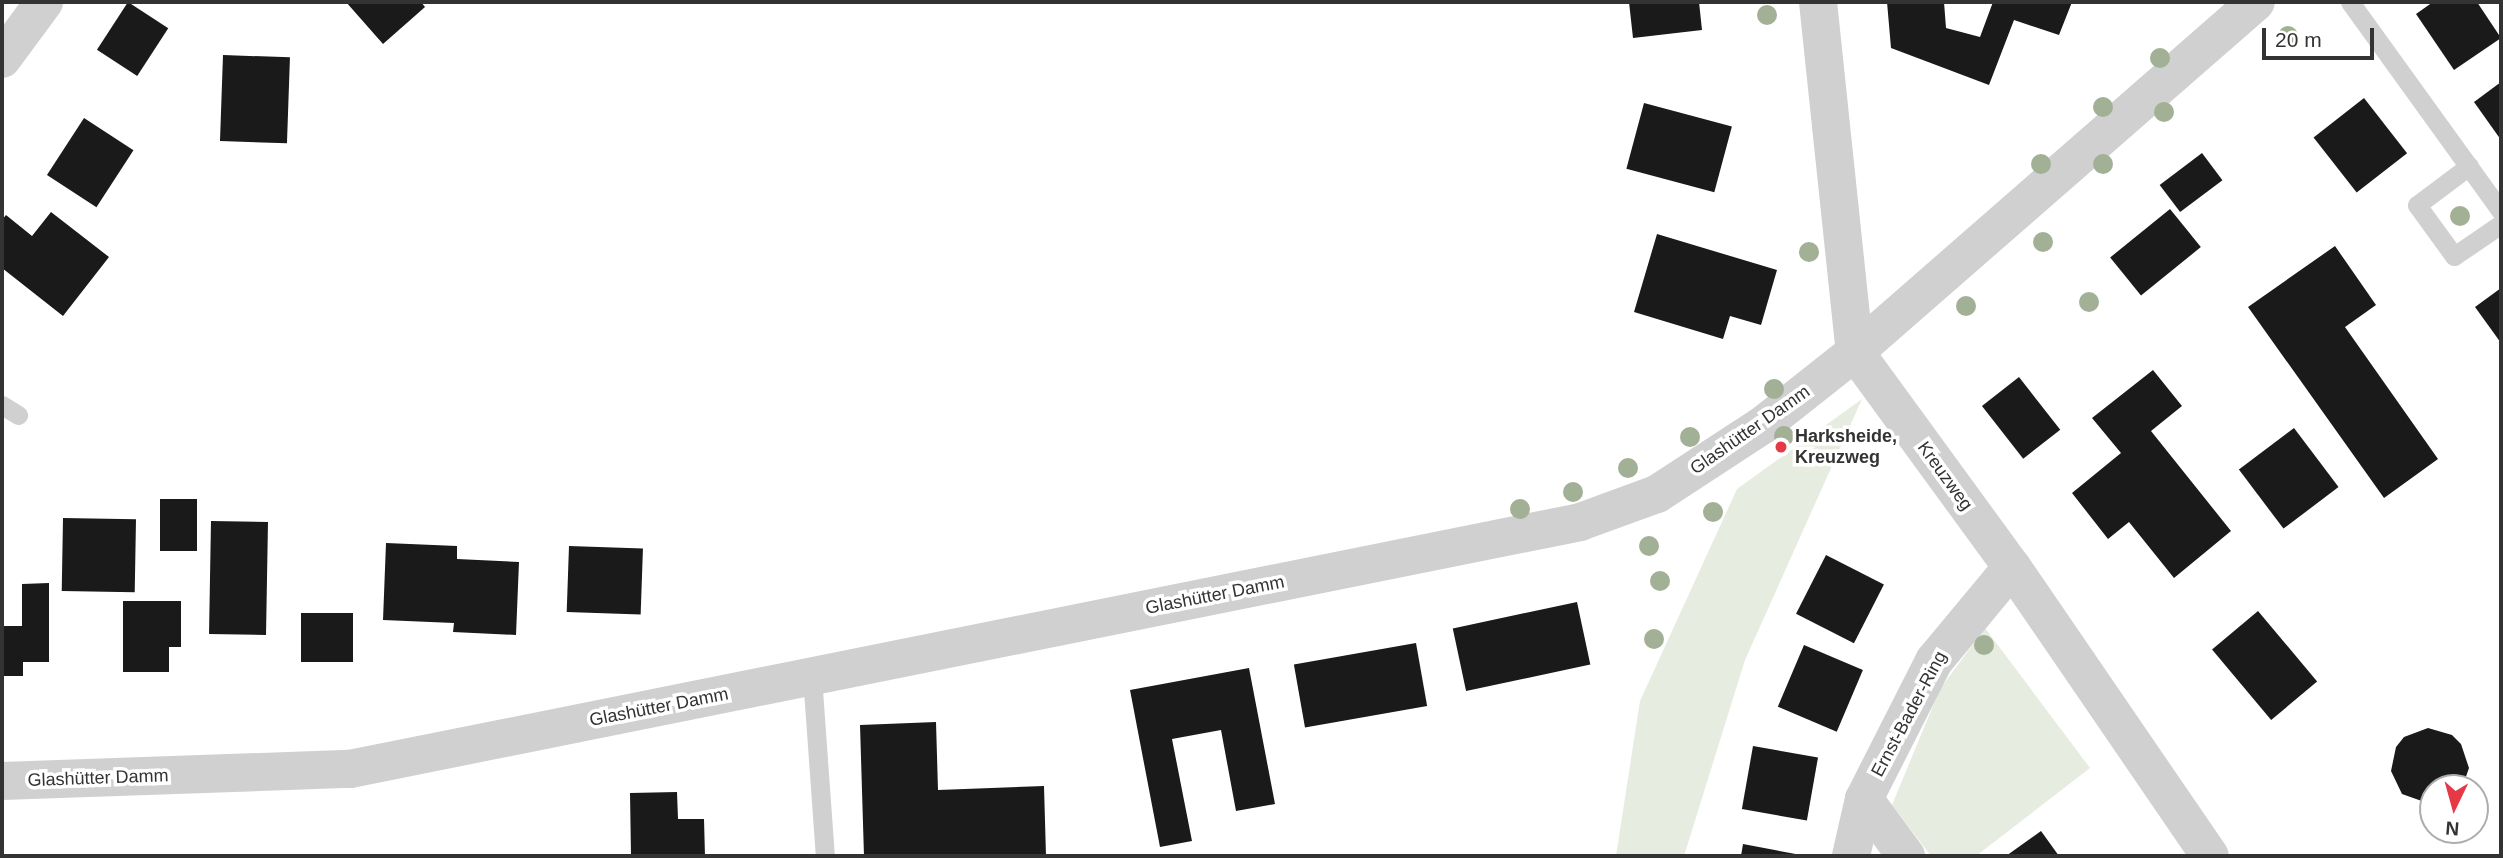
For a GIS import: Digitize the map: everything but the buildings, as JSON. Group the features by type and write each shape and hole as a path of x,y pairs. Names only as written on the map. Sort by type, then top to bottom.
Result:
{"street":[{"path":"2,59 44,2"},
{"path":"1818,2 1854,352"},
{"name":"Glashütter Damm","path":"2,781 350,769 1580,522 1657,494 1763,425 1854,352 2256,2"},
{"name":"Kreuzweg","path":"1854,352 2012,567 2210,856"},
{"name":"Ernst-Bader-Ring","path":"1851,856 1864,799 1934,661 2012,567"},
{"path":"1864,799 1906,856"}],"lane":[{"path":"2350,2 2501,211"},
{"path":"2469,166 2417,205 2454,256 2501,224"},
{"path":"812,676 825,856"}],"shaded area":[{"path":"1862,399 1745,660 1684,856 1616,856 1640,701 1737,489"},
{"path":"1985,628 2090,768 1976,856 1931,856 1892,805 1940,689"}],"place":[{"name":"Harksheide, Kreuzweg","path":"1781,447"}]}
